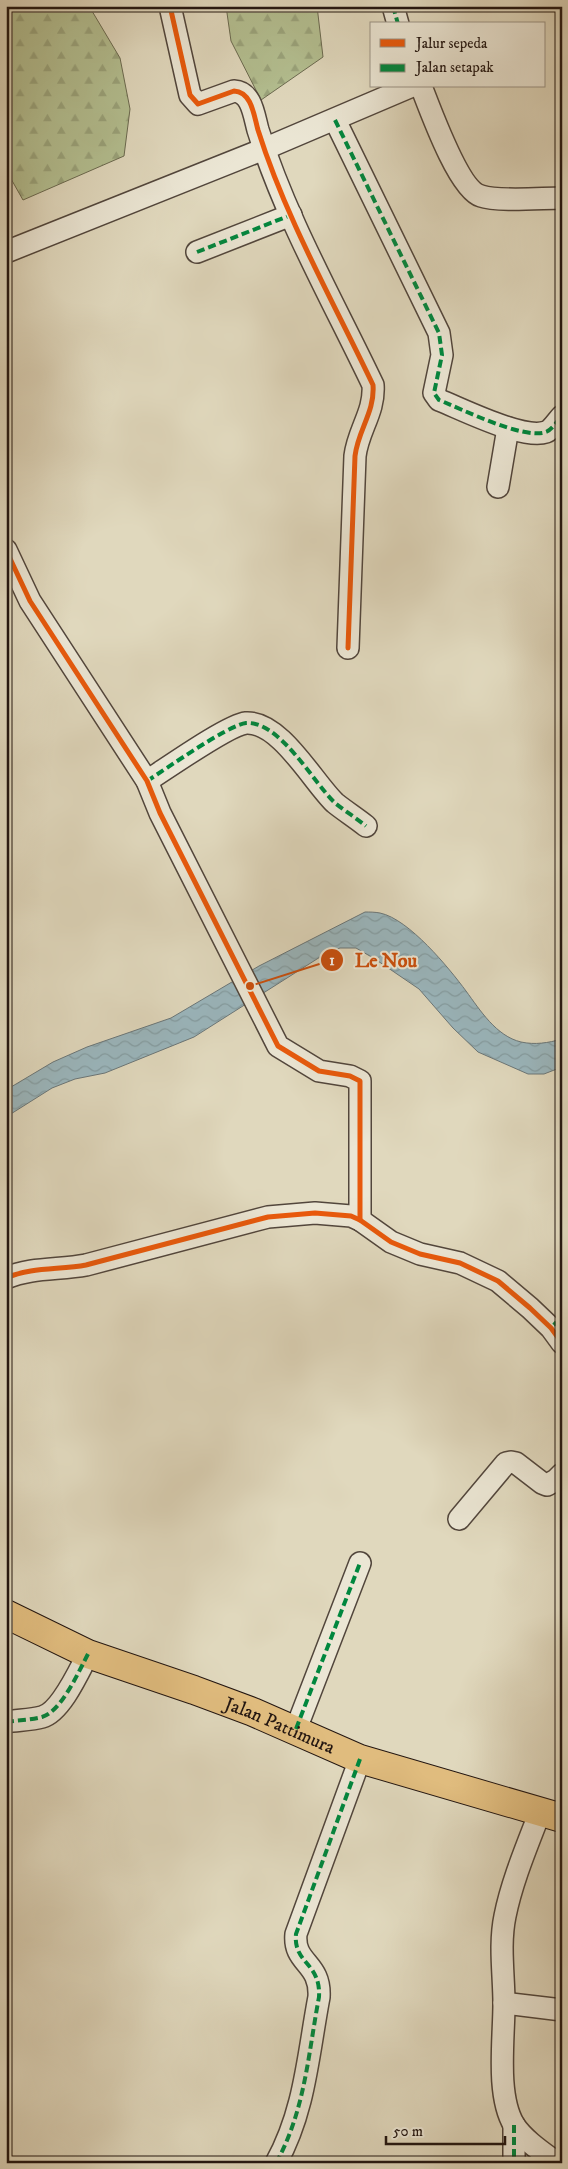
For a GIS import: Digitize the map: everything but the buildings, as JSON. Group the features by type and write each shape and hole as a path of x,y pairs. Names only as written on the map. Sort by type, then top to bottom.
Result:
{"main road":[{"name":"Jalan Pattimura","path":"6,1614 88,1654 194,1690 296,1729 360,1759 551,1815"}],"street":[{"path":"170,6 190,95 194,101 198,104 204,103 234,91 244,94 248,98 264,149 290,215 373,385 372,411 357,442 348,648"},
{"path":"393,6 397,22"},
{"path":"6,252 335,120 407,88"},
{"path":"422,88 456,168 468,187 479,196 562,198"},
{"path":"335,120 439,333 442,355 434,392 439,400 508,428 535,434 547,432 562,416"},
{"path":"197,252 290,215"},
{"path":"498,487 508,428"},
{"path":"6,550 30,601 46,628 93,696 147,781 160,813 278,1046 319,1071 350,1076 360,1081 360,1220"},
{"path":"147,781 230,729 246,723 265,728 282,740 335,802 366,826"},
{"path":"6,1278 32,1271 86,1266 268,1217 314,1213 351,1216 398,1245 420,1254 460,1263 498,1280 558,1329"},
{"path":"459,1519 506,1464 516,1463 547,1485 562,1474"},
{"path":"296,1729 360,1563"},
{"path":"6,1722 43,1717 54,1710 70,1688 88,1654"},
{"path":"276,2163 289,2137 298,2112 319,1997 315,1973 299,1955 295,1945 296,1934 360,1759"},
{"path":"514,2163 514,2125 506,2104 503,2077 504,2003 502,1957 505,1917 517,1874 551,1815"},
{"path":"504,2003 562,2010"},
{"path":"514,2125 524,2136 557,2163"}],"green space":[{"path":"6,6 89,6 120,58 130,109 124,156 23,200 6,170"},
{"path":"226,6 317,6 323,57 261,100 231,41"}],"water":[{"path":"365,912 380,913 391,917 415,934 459,981 489,1021 504,1034 521,1042 531,1043 562,1039 562,1067 544,1074 528,1074 478,1052 453,1028 419,989 356,948 340,948 328,952 194,1037 105,1073 75,1079 52,1088 6,1117 6,1090 53,1062 87,1047 171,1018 259,966"}],"marked path":[{"path":"393,6 397,22"},
{"path":"335,120 439,333 442,355 434,393 439,400 492,422 523,432 546,432 562,416"},
{"path":"197,252 291,215"},
{"path":"147,781 226,731 246,723 259,725 271,732 295,754 335,803 366,826"},
{"path":"551,1328 562,1316"},
{"path":"296,1729 360,1563"},
{"path":"6,1722 38,1718 49,1714 69,1690 88,1654"},
{"path":"276,2163 286,2143 299,2103 319,1997 316,1977 299,1952 296,1944 296,1934 360,1759"},
{"path":"514,2125 514,2163"}],"cycle path":[{"path":"170,6 190,95 198,104 234,91 240,92 248,100 269,163 296,228 373,385 369,412 359,438 355,456 348,648"},
{"path":"6,550 30,601 147,781 160,813 278,1046 319,1071 350,1076 360,1081 360,1220"},
{"path":"6,1278 35,1270 86,1265 268,1217 315,1213 351,1216 360,1220 391,1242 420,1254 460,1263 498,1281 551,1328 562,1343"}],"place":[{"name":"Le Nou","path":"250,986"}]}
